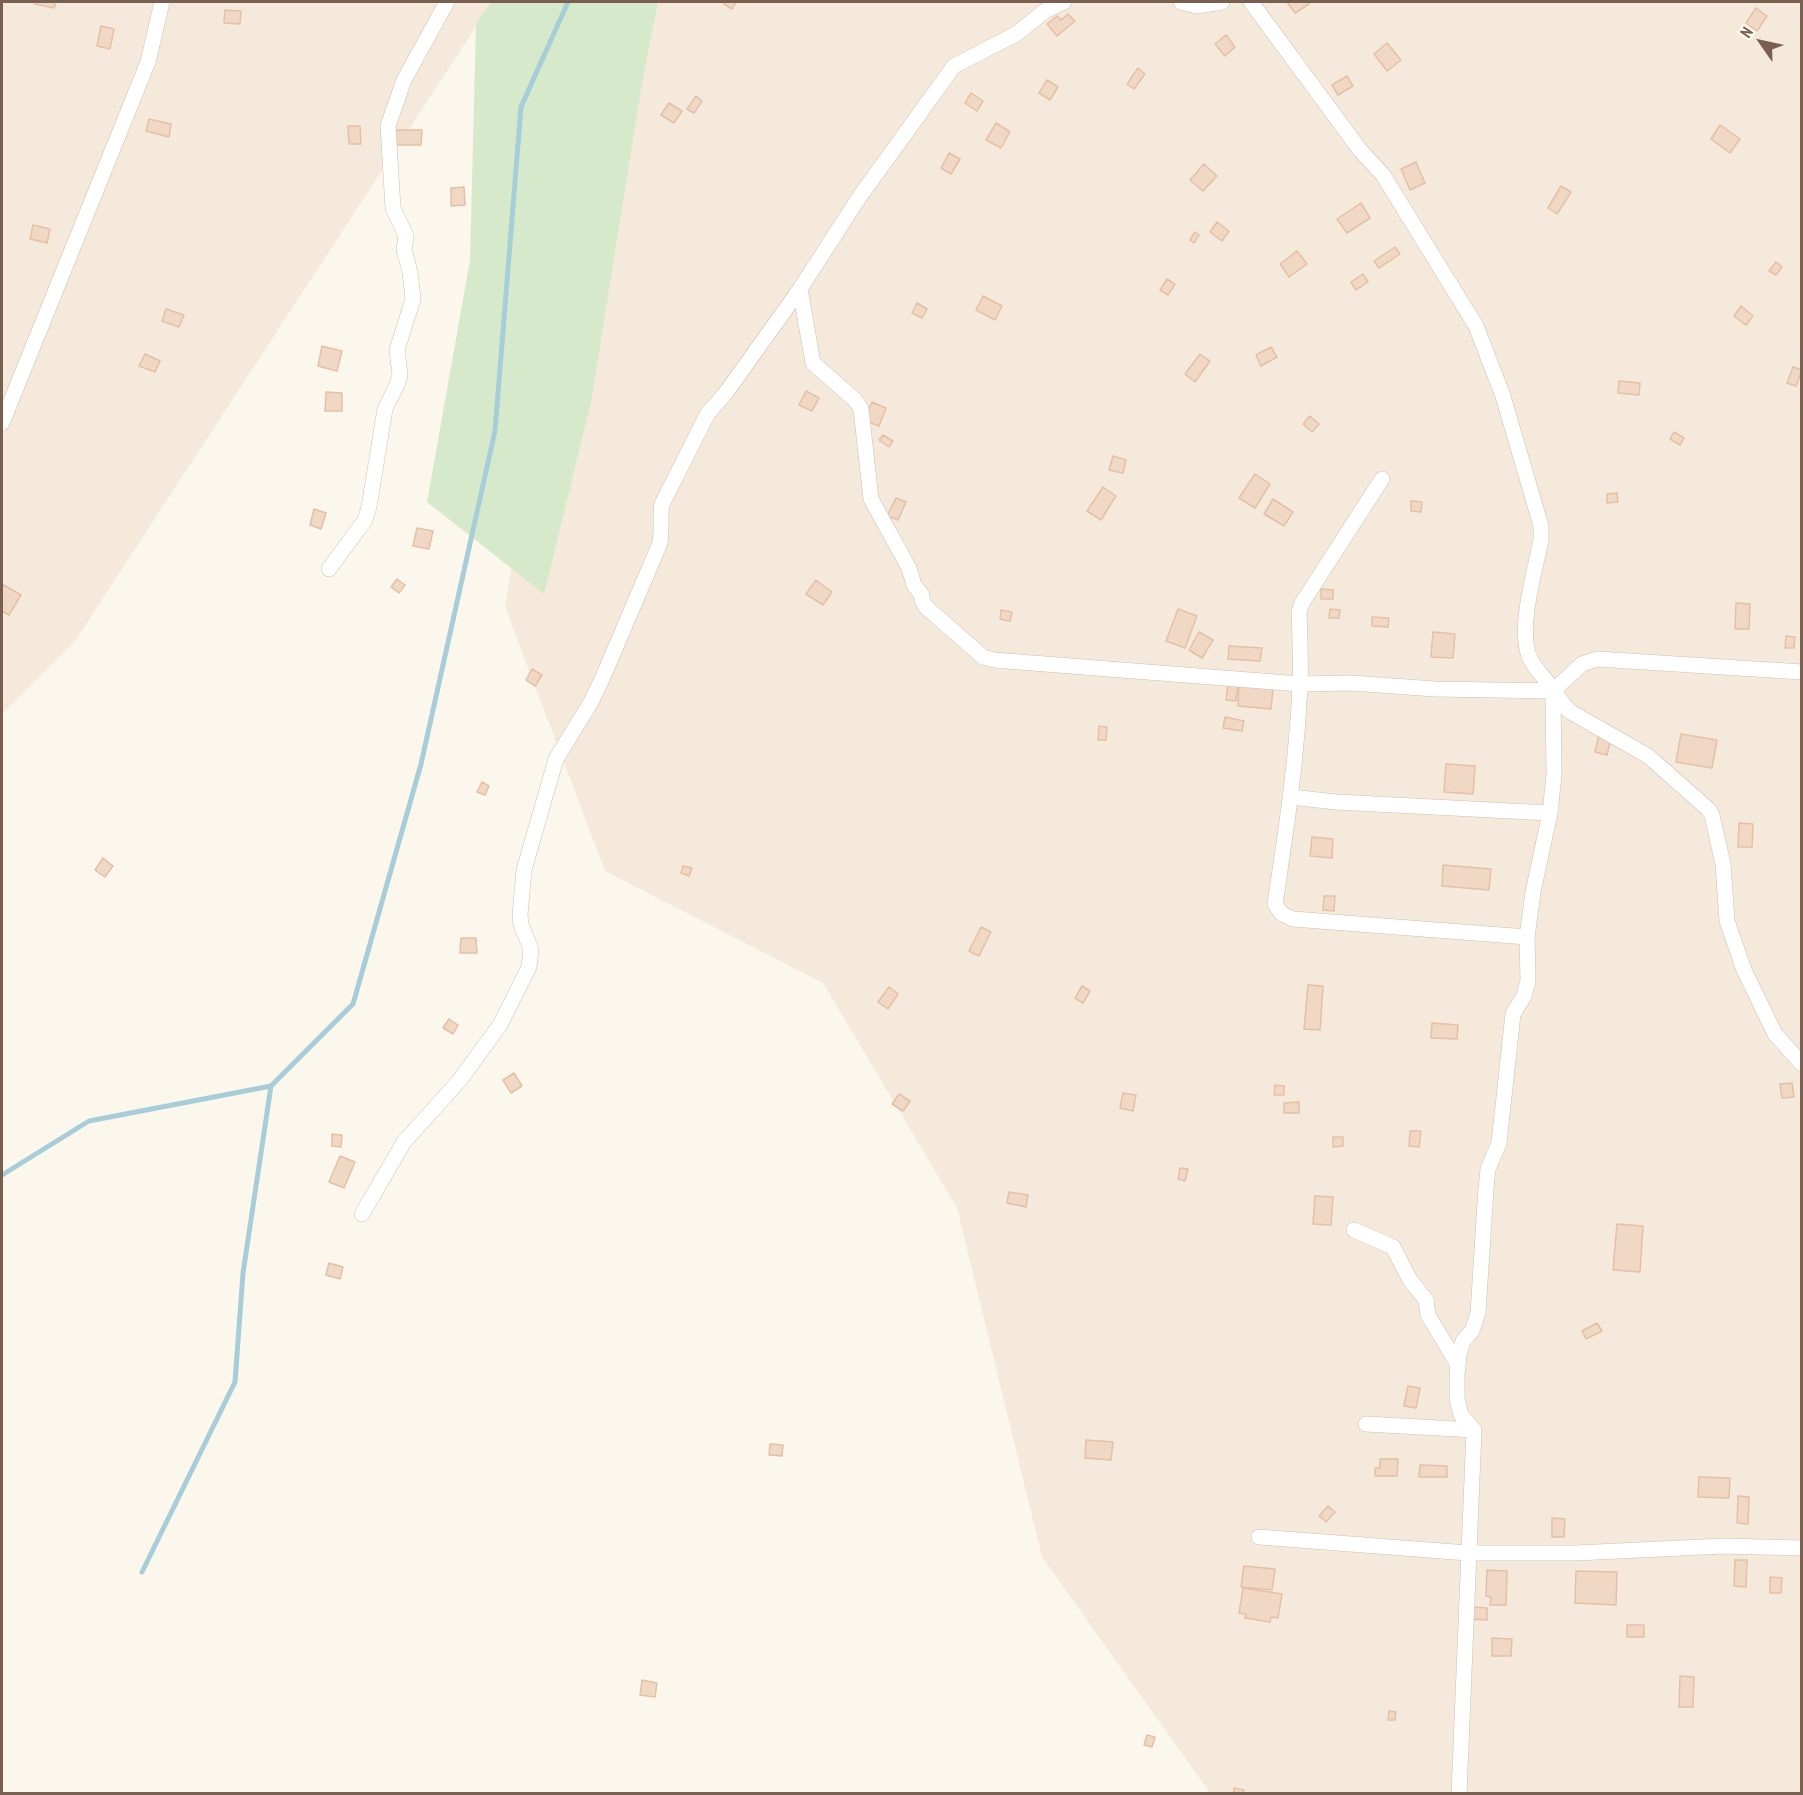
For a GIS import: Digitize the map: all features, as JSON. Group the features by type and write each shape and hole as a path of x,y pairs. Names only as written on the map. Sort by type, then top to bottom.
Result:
{"street":[{"path":"2,423 148,62 162,2"},
{"path":"329,569 365,520 369,507 386,409 400,375 397,350 412,299 412,284 404,250 406,236 393,208 388,126 404,80 447,2"},
{"path":"362,1214 404,1142 459,1081 500,1025 529,967 531,949 521,925 520,915 524,870 556,759 591,702 603,677 660,543 662,504 708,413 725,394 800,289 860,196 954,66 1016,34 1045,11 1064,2"},
{"path":"1181,2 1197,6 1222,2"},
{"path":"1251,2 1360,150 1383,175 1476,326 1503,396 1540,520 1541,540 1524,634 1529,657 1569,711 1648,756 1708,808 1712,815 1723,864 1727,921 1744,970 1775,1034 1802,1064"},
{"path":"800,289 813,363 855,400 861,409 871,499 909,568 914,585 922,595 926,607 983,657 994,660 1300,684 1350,683 1553,691 1582,664 1597,659 1802,672"},
{"path":"1382,479 1302,603 1299,612 1300,684 1291,797 1275,904 1282,914 1293,920 1527,937"},
{"path":"1459,1794 1474,1430 1461,1415 1457,1399 1458,1365 1464,1341 1472,1331 1478,1313 1488,1169 1499,1143 1513,1014 1524,996 1528,981 1527,937 1533,892 1550,813 1554,775 1553,691"},
{"path":"1291,797 1336,802 1550,813"},
{"path":"1354,1230 1393,1246 1410,1280 1426,1300 1428,1315 1458,1365"},
{"path":"1366,1424 1474,1430"},
{"path":"1259,1537 1468,1553 1576,1554 1724,1546 1802,1548"}],"shaded area":[{"path":"2,2 492,2 75,641 2,714"},
{"path":"633,2 1801,2 1801,1793 1210,1793 1042,1557 957,1208 823,983 605,871 505,607 553,300"}],"green space":[{"path":"492,2 658,2 641,89 591,402 544,594 427,502 470,260 476,23"}],"building":[{"path":"36,2 56,2 54,8 35,4"},
{"path":"725,2 736,2 732,9 724,4"},
{"path":"1287,2 1307,2 1309,4 1295,13"},
{"path":"1756,8 1767,16 1757,31 1746,23"},
{"path":"225,10 241,11 240,24 224,23"},
{"path":"1068,14 1075,21 1057,36 1047,24 1057,16 1061,20"},
{"path":"101,26 114,29 110,49 97,46"},
{"path":"1226,35 1235,47 1225,56 1215,44"},
{"path":"1387,43 1401,60 1387,71 1374,54"},
{"path":"1138,68 1145,74 1134,89 1127,84"},
{"path":"1347,76 1353,86 1338,95 1332,85"},
{"path":"1047,80 1058,87 1050,100 1039,93"},
{"path":"971,93 983,101 977,111 965,103"},
{"path":"696,96 702,101 694,113 687,109"},
{"path":"669,103 682,111 674,123 661,115"},
{"path":"149,119 171,124 169,137 146,131"},
{"path":"996,123 1010,132 1001,148 986,140"},
{"path":"1720,125 1740,139 1730,153 1711,139"},
{"path":"348,126 360,126 361,144 349,144"},
{"path":"395,130 422,130 421,145 395,145"},
{"path":"949,153 960,159 951,174 941,168"},
{"path":"1416,162 1425,183 1410,190 1401,169"},
{"path":"1204,164 1217,176 1203,191 1190,180"},
{"path":"1561,186 1571,192 1557,214 1548,208"},
{"path":"464,187 465,205 451,206 451,188"},
{"path":"1361,203 1370,218 1347,233 1337,219"},
{"path":"1217,222 1229,231 1222,241 1210,232"},
{"path":"33,225 50,229 47,243 30,239"},
{"path":"1195,232 1199,235 1194,243 1190,240"},
{"path":"1395,247 1400,254 1379,268 1374,261"},
{"path":"1297,251 1307,264 1289,277 1280,264"},
{"path":"1776,262 1782,267 1776,275 1769,271"},
{"path":"1363,274 1368,282 1356,290 1351,282"},
{"path":"1167,279 1175,284 1168,295 1160,290"},
{"path":"983,296 1002,306 995,320 976,310"},
{"path":"917,303 927,309 922,318 912,313"},
{"path":"1741,306 1753,316 1746,325 1734,316"},
{"path":"166,309 184,315 179,327 162,321"},
{"path":"322,346 342,351 337,371 318,366"},
{"path":"1271,347 1277,357 1261,366 1256,355"},
{"path":"145,354 160,361 155,372 139,366"},
{"path":"1200,354 1210,361 1195,382 1185,374"},
{"path":"1793,367 1802,370 1796,386 1787,383"},
{"path":"1619,381 1640,383 1639,395 1618,393"},
{"path":"806,391 819,398 812,411 799,405"},
{"path":"326,392 342,393 342,411 325,411"},
{"path":"872,402 886,408 879,426 864,420"},
{"path":"1310,416 1319,424 1312,432 1303,424"},
{"path":"1674,432 1684,438 1680,445 1670,439"},
{"path":"883,435 893,441 889,447 879,440"},
{"path":"1113,456 1126,460 1123,473 1109,470"},
{"path":"1255,474 1270,484 1255,508 1239,498"},
{"path":"1103,487 1116,496 1101,520 1087,511"},
{"path":"1617,493 1618,502 1607,503 1607,494"},
{"path":"896,498 906,502 898,520 887,516"},
{"path":"1273,499 1293,512 1284,526 1264,514"},
{"path":"1411,501 1422,502 1421,512 1411,511"},
{"path":"314,509 326,513 321,529 310,525"},
{"path":"417,528 433,531 429,549 413,546"},
{"path":"397,579 405,585 399,593 391,587"},
{"path":"816,580 832,592 823,605 806,594"},
{"path":"2,584 21,595 9,615 2,611"},
{"path":"1321,589 1333,590 1333,599 1321,599"},
{"path":"1736,603 1750,604 1749,629 1735,629"},
{"path":"1178,609 1197,616 1185,648 1166,641"},
{"path":"1330,609 1340,610 1339,618 1329,618"},
{"path":"1001,610 1012,612 1010,621 1000,619"},
{"path":"1372,617 1389,618 1388,627 1372,626"},
{"path":"1199,632 1213,640 1202,658 1189,650"},
{"path":"1433,632 1455,634 1453,658 1431,657"},
{"path":"1786,636 1795,637 1794,648 1785,648"},
{"path":"1229,646 1262,648 1260,661 1228,659"},
{"path":"532,669 542,675 535,686 526,680"},
{"path":"1228,683 1238,684 1236,701 1226,700"},
{"path":"1239,683 1273,689 1271,709 1238,706"},
{"path":"1225,717 1244,721 1242,731 1223,728"},
{"path":"1099,726 1107,727 1106,740 1098,740"},
{"path":"1681,734 1717,740 1712,768 1676,762"},
{"path":"1599,735 1611,738 1607,755 1595,752"},
{"path":"1446,764 1475,766 1473,794 1444,792"},
{"path":"482,782 489,786 485,795 477,792"},
{"path":"1739,823 1753,824 1752,847 1738,847"},
{"path":"1312,837 1333,839 1332,858 1310,856"},
{"path":"103,858 113,866 105,877 95,870"},
{"path":"1443,865 1491,869 1489,890 1442,886"},
{"path":"683,866 692,868 689,876 681,873"},
{"path":"1324,896 1335,896 1334,911 1323,910"},
{"path":"981,927 991,932 979,956 969,951"},
{"path":"461,938 476,938 477,953 460,953"},
{"path":"1308,985 1323,986 1320,1030 1304,1029"},
{"path":"1082,986 1090,991 1083,1003 1075,998"},
{"path":"889,987 898,994 888,1009 878,1002"},
{"path":"449,1019 458,1025 453,1034 443,1028"},
{"path":"1432,1023 1458,1025 1457,1039 1431,1038"},
{"path":"514,1073 522,1086 511,1093 503,1080"},
{"path":"1792,1083 1794,1097 1782,1098 1780,1084"},
{"path":"1275,1085 1284,1086 1284,1095 1274,1095"},
{"path":"1123,1093 1136,1095 1133,1111 1120,1108"},
{"path":"899,1094 910,1101 903,1111 892,1104"},
{"path":"1299,1102 1299,1113 1284,1113 1284,1103"},
{"path":"1410,1131 1421,1131 1419,1147 1409,1146"},
{"path":"332,1134 342,1135 341,1147 332,1146"},
{"path":"1333,1137 1343,1137 1343,1146 1333,1147"},
{"path":"340,1156 355,1162 344,1188 329,1182"},
{"path":"1180,1168 1188,1169 1185,1181 1178,1179"},
{"path":"1009,1192 1028,1195 1026,1207 1007,1203"},
{"path":"1315,1196 1333,1197 1331,1225 1313,1224"},
{"path":"1617,1224 1643,1226 1640,1272 1613,1270"},
{"path":"329,1263 343,1267 340,1279 326,1275"},
{"path":"1597,1323 1602,1331 1586,1339 1582,1331"},
{"path":"1408,1386 1420,1388 1416,1408 1404,1406"},
{"path":"1086,1440 1113,1442 1111,1460 1085,1458"},
{"path":"770,1444 783,1445 782,1456 769,1455"},
{"path":"1380,1459 1398,1459 1397,1476 1375,1476 1375,1468 1380,1468"},
{"path":"1420,1465 1447,1466 1447,1477 1419,1477"},
{"path":"1699,1477 1730,1478 1729,1498 1698,1497"},
{"path":"1738,1496 1749,1497 1748,1524 1737,1523"},
{"path":"1328,1506 1335,1512 1326,1522 1319,1516"},
{"path":"1552,1518 1565,1519 1564,1537 1552,1537"},
{"path":"1735,1560 1747,1560 1746,1587 1734,1586"},
{"path":"1244,1566 1275,1569 1272,1590 1241,1587"},
{"path":"1487,1570 1507,1571 1506,1605 1490,1605 1491,1597 1486,1596"},
{"path":"1576,1571 1617,1572 1616,1605 1575,1603"},
{"path":"1770,1577 1782,1578 1781,1593 1770,1593"},
{"path":"1243,1588 1282,1594 1278,1618 1271,1617 1270,1622 1245,1618 1246,1614 1239,1613"},
{"path":"1471,1607 1487,1608 1487,1620 1471,1619"},
{"path":"1627,1625 1644,1625 1644,1637 1627,1637"},
{"path":"1492,1638 1512,1639 1511,1656 1492,1656"},
{"path":"1680,1676 1694,1677 1693,1707 1679,1707"},
{"path":"642,1680 657,1683 655,1697 640,1695"},
{"path":"1389,1711 1396,1712 1395,1720 1388,1720"},
{"path":"1147,1735 1155,1737 1152,1747 1144,1745"},
{"path":"1234,1788 1244,1790 1243,1794 1234,1794"}],"waterway":[{"path":"2,1175 89,1121 271,1086 353,1004 421,764 495,431 521,107 568,2"},
{"path":"142,1572 235,1382 243,1273 271,1086"}]}
